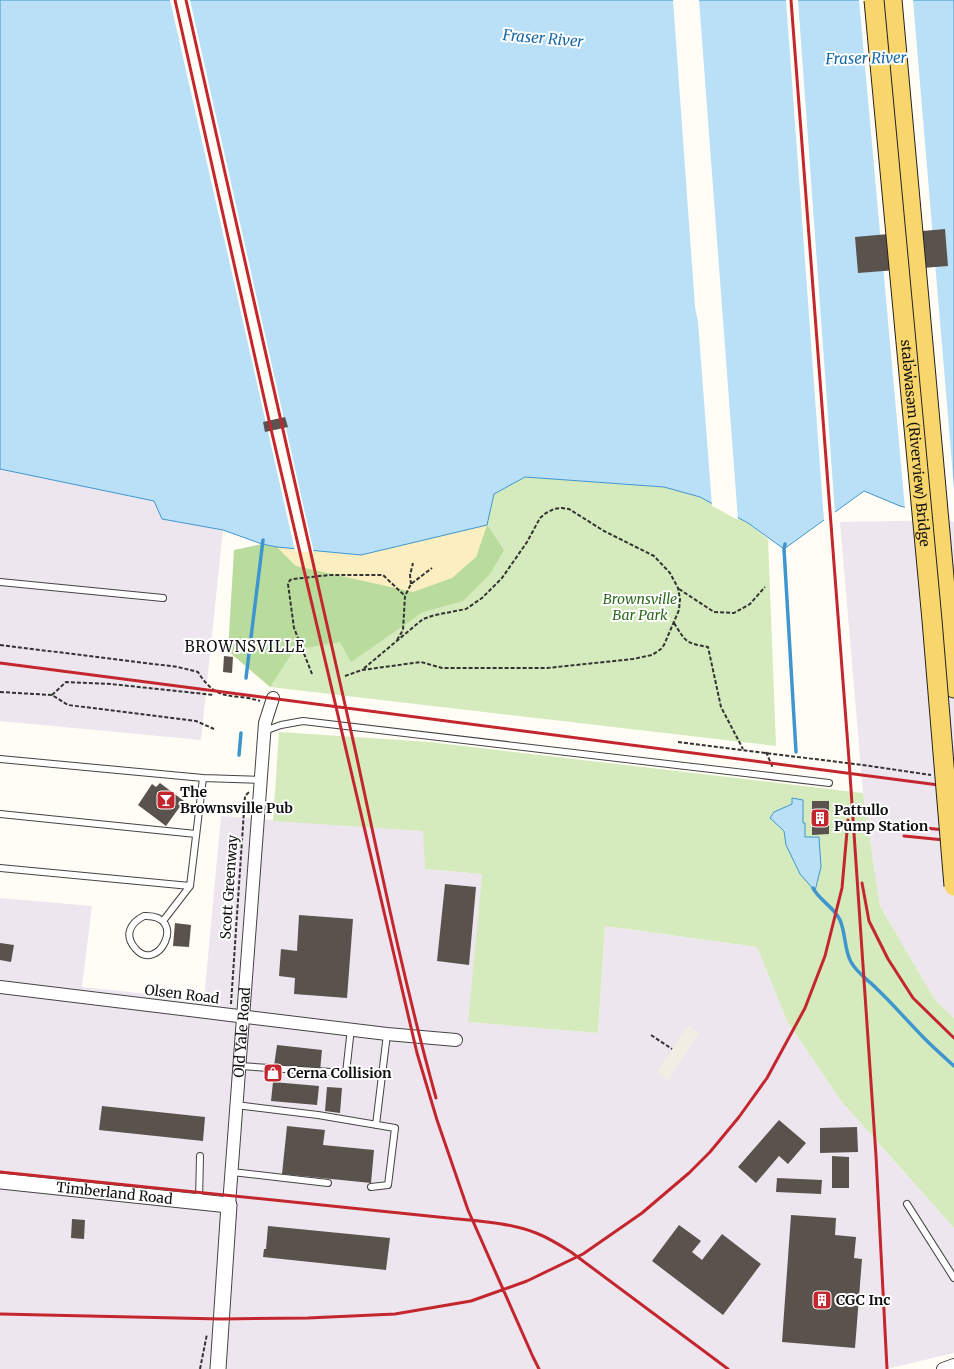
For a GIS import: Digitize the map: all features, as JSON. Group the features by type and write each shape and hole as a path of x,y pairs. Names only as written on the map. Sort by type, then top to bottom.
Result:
{"main road":[{"name":"stal̕əw̓asəm (Riverview) Bridge","path":"874,0 931,612 954,886"},
{"name":"stal̕əw̓asəm (Riverview) Bridge","path":"892,0 954,688"}],"street":[{"name":"Old Yale Road","path":"218,1369 260,780 265,722 272,702"},
{"name":"Olsen Road","path":"0,987 351,1028 387,1034 456,1040"},
{"name":"Timberland Road","path":"0,1181 229,1205"},
{"path":"943,1369 954,1366"}],"lane":[{"path":"0,582 163,598"},
{"path":"264,731 281,725 303,721 829,783"},
{"path":"0,759 203,778 260,780"},
{"path":"163,921 190,886 203,778"},
{"path":"0,814 196,834"},
{"path":"0,868 190,886"},
{"path":"144,916 158,917 163,921 166,927 167,936 165,944 161,950 155,954 141,954 136,950 128,936 132,924 137,919 144,916"},
{"path":"239,1066 346,1073 351,1028"},
{"path":"376,1125 387,1034"},
{"path":"236,1105 318,1115 395,1128 388,1185 371,1187"},
{"path":"199,1203 200,1156"},
{"path":"232,1172 328,1183"},
{"path":"907,1204 954,1278"}],"path":[{"path":"345,676 362,670 421,662 442,668 547,668 633,659 652,655 661,649 679,610 680,599 678,588 670,573 654,556 604,532 569,509 554,509 540,518 528,542 502,578 482,598 466,609 435,615 423,620 362,670"},
{"path":"411,584 410,575 413,563"},
{"path":"397,641 403,630 405,596 411,584 432,568"},
{"path":"312,674 294,628 288,584 290,580 329,575 383,575 405,596"},
{"path":"678,588 714,612 734,613 750,604 765,588"},
{"path":"674,622 684,639 693,644 708,646 721,707 743,750"},
{"path":"0,644 178,667 198,672 205,683 225,696 272,702"},
{"path":"52,695 66,682 111,684 214,695"},
{"path":"0,692 52,695 68,705 196,721 214,729"},
{"path":"678,742 766,752 931,775"},
{"path":"766,752 776,777"},
{"name":"Scott Greenway","path":"231,1001 245,796 260,780"},
{"path":"651,1035 672,1049"}],"shaded area":[{"path":"0,469 154,501 162,519 223,530 201,740 0,721"},
{"path":"954,520 954,1018 935,1000 880,906 863,793 840,522"},
{"path":"221,816 424,831 425,869 482,874 469,1022 598,1033 605,926 757,947 787,1021 841,1101 954,1228 954,1353 886,1369 0,1369 0,898 92,906 82,987 204,1000"},
{"path":"688,1025 699,1033 668,1081 657,1073"}],"green space":[{"name":"Brownsville Bar Park","path":"525,477 664,487 700,497 748,523 768,539 776,746 270,687 277,547 361,555 486,525 494,494"},
{"path":"487,525 504,550 490,574 463,601 423,612 351,662 340,642 294,650 270,687 228,651 234,550 262,544 277,547 296,566 476,557"},
{"path":"279,732 430,742 863,793 880,906 935,1000 954,1018 954,1228 841,1101 787,1021 757,947 605,926 598,1033 468,1022 482,874 425,869 423,831 273,821"}],"sand":[{"path":"487,525 476,557 452,578 413,592 296,566 277,547 361,555"}],"water":[{"name":"Fraser River","path":"0,0 954,0 954,520 900,506 864,491 784,549 748,523 700,497 664,487 525,477 494,494 487,525 361,555 277,547 262,544 223,530 162,519 154,501 0,469"},
{"path":"792,798 803,800 803,823 805,823 805,837 819,837 821,867 815,891 800,874 786,845 784,831 770,818 774,812 792,804"}],"pier":[{"path":"170,0 190,0 314,553 295,551"},
{"path":"673,0 699,0 738,520 712,506 698,322 695,307"},
{"path":"786,0 798,0 835,513 824,521"},
{"path":"859,0 913,0 954,488 954,522 905,509"}],"building":[{"path":"945,229 948,266 858,273 855,237"},
{"path":"285,417 288,427 265,432 263,422"},
{"path":"224,656 233,657 232,673 223,672"},
{"path":"160,783 184,801 166,826 138,805 152,784 156,787"},
{"name":"Pattullo Pump Station","path":"812,801 829,801 829,834 812,835"},
{"path":"445,884 476,887 469,965 437,961"},
{"path":"299,915 353,919 347,998 294,994 295,978 279,976 281,949 297,951"},
{"path":"175,923 191,925 189,947 173,946"},
{"path":"0,943 14,945 11,962 0,960"},
{"path":"277,1045 322,1050 320,1071 274,1066"},
{"path":"273,1082 319,1086 317,1105 271,1101"},
{"path":"327,1087 342,1088 340,1113 325,1111"},
{"path":"102,1106 205,1117 203,1141 99,1130"},
{"path":"779,1120 806,1143 788,1164 779,1156 756,1183 738,1167"},
{"path":"287,1126 325,1130 323,1145 374,1150 371,1183 282,1174"},
{"path":"857,1127 858,1152 820,1153 820,1128"},
{"path":"832,1156 849,1157 849,1188 832,1188"},
{"path":"777,1178 822,1180 821,1194 776,1192"},
{"name":"CGC Inc","path":"791,1215 836,1218 835,1235 856,1237 854,1258 862,1259 855,1348 782,1342"},
{"path":"72,1219 85,1220 84,1239 71,1238"},
{"path":"679,1225 701,1241 692,1252 702,1260 722,1234 761,1264 723,1315 652,1261"},
{"path":"268,1226 390,1238 386,1270 263,1257 264,1249 266,1249"}],"waterway":[{"path":"246,678 263,540"},
{"path":"785,544 784,549 796,752"},
{"path":"239,755 241,733"},
{"path":"813,888 834,911 840,920 849,957 856,969 925,1039 954,1066"}],"railway":[{"path":"175,0 271,429 417,1053 437,1120 468,1210 539,1369"},
{"path":"186,0 393,924 413,1011 436,1098"},
{"path":"791,0 849,760 876,1156 887,1369"},
{"path":"0,663 954,787"},
{"path":"0,1314 221,1319 308,1318 395,1314 471,1301 527,1281 583,1254 642,1213 689,1173 710,1152 739,1117 767,1078 805,1008 825,956 842,888 848,820"},
{"path":"907,826 954,831"},
{"path":"904,836 954,841"},
{"path":"862,883 869,921 888,959 913,998 954,1038"},
{"path":"0,1172 481,1221 515,1226 545,1237 571,1252 728,1369"}],"place":[{"name":"The Brownsville Pub","path":"166,800"},
{"name":"Pattullo Pump Station","path":"820,818"},
{"name":"Cerna Collision","path":"273,1073"},
{"name":"CGC Inc","path":"822,1300"}],"district":[{"name":"BROWNSVILLE","path":"245,646"}]}
